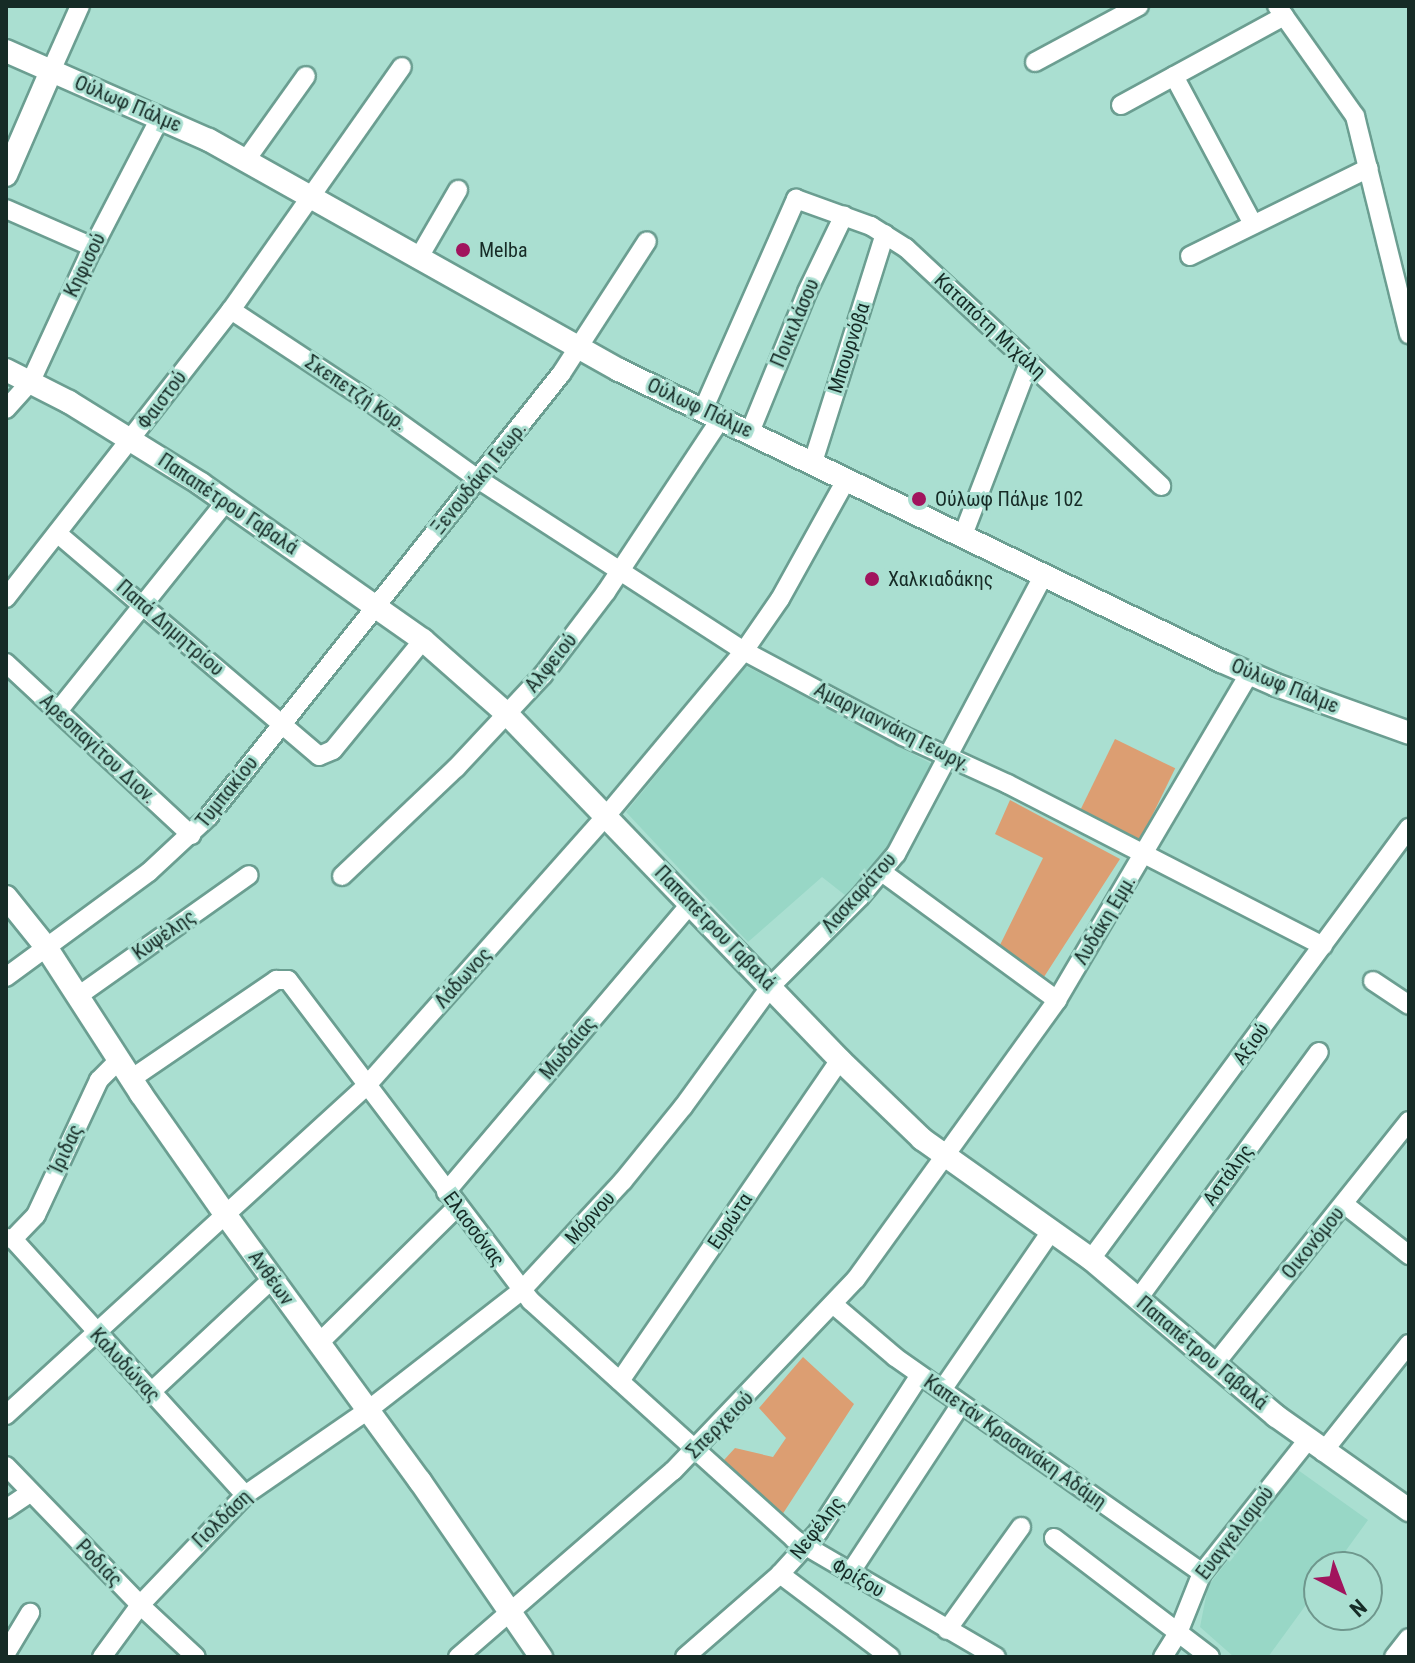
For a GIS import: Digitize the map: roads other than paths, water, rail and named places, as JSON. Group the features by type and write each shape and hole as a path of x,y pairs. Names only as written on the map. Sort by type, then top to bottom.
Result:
{"street":[{"path":"6,175 80,6"},
{"path":"1035,62 1139,6"},
{"path":"1121,105 1281,11 1353,111 1409,334"},
{"name":"Ούλωφ Πάλμε","path":"6,51 160,118 246,160 579,350 1249,674 1409,733"},
{"name":"Φαιστού","path":"6,598 231,310 313,198 402,67"},
{"path":"246,160 306,76"},
{"path":"1174,76 1253,224"},
{"name":"Κηφισού","path":"6,409 31,381 93,247 160,118"},
{"path":"1190,256 1369,168"},
{"path":"418,259 458,190"},
{"name":"Καταπότη Μιχάλη","path":"796,199 844,215 885,234 917,257 1161,486"},
{"name":"Αλφειού","path":"342,876 508,715 574,636 618,572 712,414 796,199"},
{"path":"6,209 93,247"},
{"name":"Ποικιλάσου","path":"750,432 807,292 844,215"},
{"name":"Μπουρνόβα","path":"813,462 885,234"},
{"name":"Ξενουδάκη Γεωρ.","path":"377,606 579,350 647,241"},
{"name":"Σκεπετζή Κυρ.","path":"231,310 478,479"},
{"path":"963,535 1029,363"},
{"name":"Παπαπέτρου Γαβαλά","path":"6,370 31,381 132,440 226,501 423,640 508,715 840,1060 943,1156 1091,1259 1315,1446 1409,1510"},
{"name":"Λάδωνος","path":"6,1415 368,1084 606,816 744,651 780,599 847,478"},
{"name":"Αμαργιαννάκη Γεωργ.","path":"478,479 744,651 1323,946"},
{"path":"58,711 226,501"},
{"name":"Παπά Δημητρίου","path":"57,533 143,604 311,753 327,755 423,640"},
{"name":"Λασκαράτου","path":"771,986 882,872 909,831 1044,575"},
{"name":"Τυμπακίου","path":"6,977 120,895 191,835 377,606"},
{"name":"Αρεοπαγίτου Διον.","path":"6,663 191,835"},
{"name":"Λυδάκη Εμμ.","path":"943,1156 1057,1000 1249,674"},
{"name":"Αξιού","path":"1091,1259 1409,828"},
{"path":"882,872 1057,1000"},
{"name":"Κυψέλης","path":"78,996 249,875"},
{"name":"Ανθέων","path":"6,897 46,947 225,1214 368,1410 541,1657"},
{"name":"Μωδαίας","path":"318,1344 451,1200 691,903"},
{"name":"Ελασσόνας","path":"286,979 521,1291 695,1451"},
{"name":"Ίριδας","path":"10,1238 36,1215 99,1080 125,1069 276,980 286,979"},
{"path":"1373,981 1409,1005"},
{"name":"Μόρνου","path":"368,1410 521,1291 654,1145 771,986"},
{"name":"Αστάλης","path":"1138,1299 1319,1052"},
{"name":"Ευρώτα","path":"620,1381 840,1060"},
{"name":"Οικονόμου","path":"1215,1364 1409,1121"},
{"name":"Σπερχειού","path":"458,1657 695,1451 834,1305 873,1256 943,1156"},
{"path":"1344,1204 1409,1255"},
{"path":"942,1390 1052,1230"},
{"name":"Καλυδώνας","path":"10,1238 245,1495"},
{"path":"151,1392 272,1279"},
{"name":"Καπετάν Κρασανάκη Αδάμη","path":"834,1305 920,1375 1202,1573"},
{"name":"Ευαγγελισμού","path":"1163,1657 1178,1633 1202,1573 1409,1344"},
{"name":"Νεφέλης","path":"687,1657 780,1574 805,1547 920,1375"},
{"path":"850,1573 961,1404"},
{"name":"Γιολδάση","path":"102,1657 140,1605 245,1495 368,1410"},
{"name":"Φρίξου","path":"695,1451 805,1547 996,1657"},
{"name":"Ροδιάς","path":"6,1466 140,1605 196,1657"},
{"path":"6,1509 31,1492"},
{"path":"947,1630 1021,1527"},
{"path":"1054,1538 1210,1657"},
{"path":"780,1574 890,1657"},
{"path":"6,1653 30,1613"},
{"path":"1394,1657 1409,1638"}],"place":[{"name":"Melba","path":"463,250"},
{"name":"Ούλωφ Πάλμε 102","path":"919,499"},
{"name":"Χαλκιαδάκης","path":"872,579"}]}
